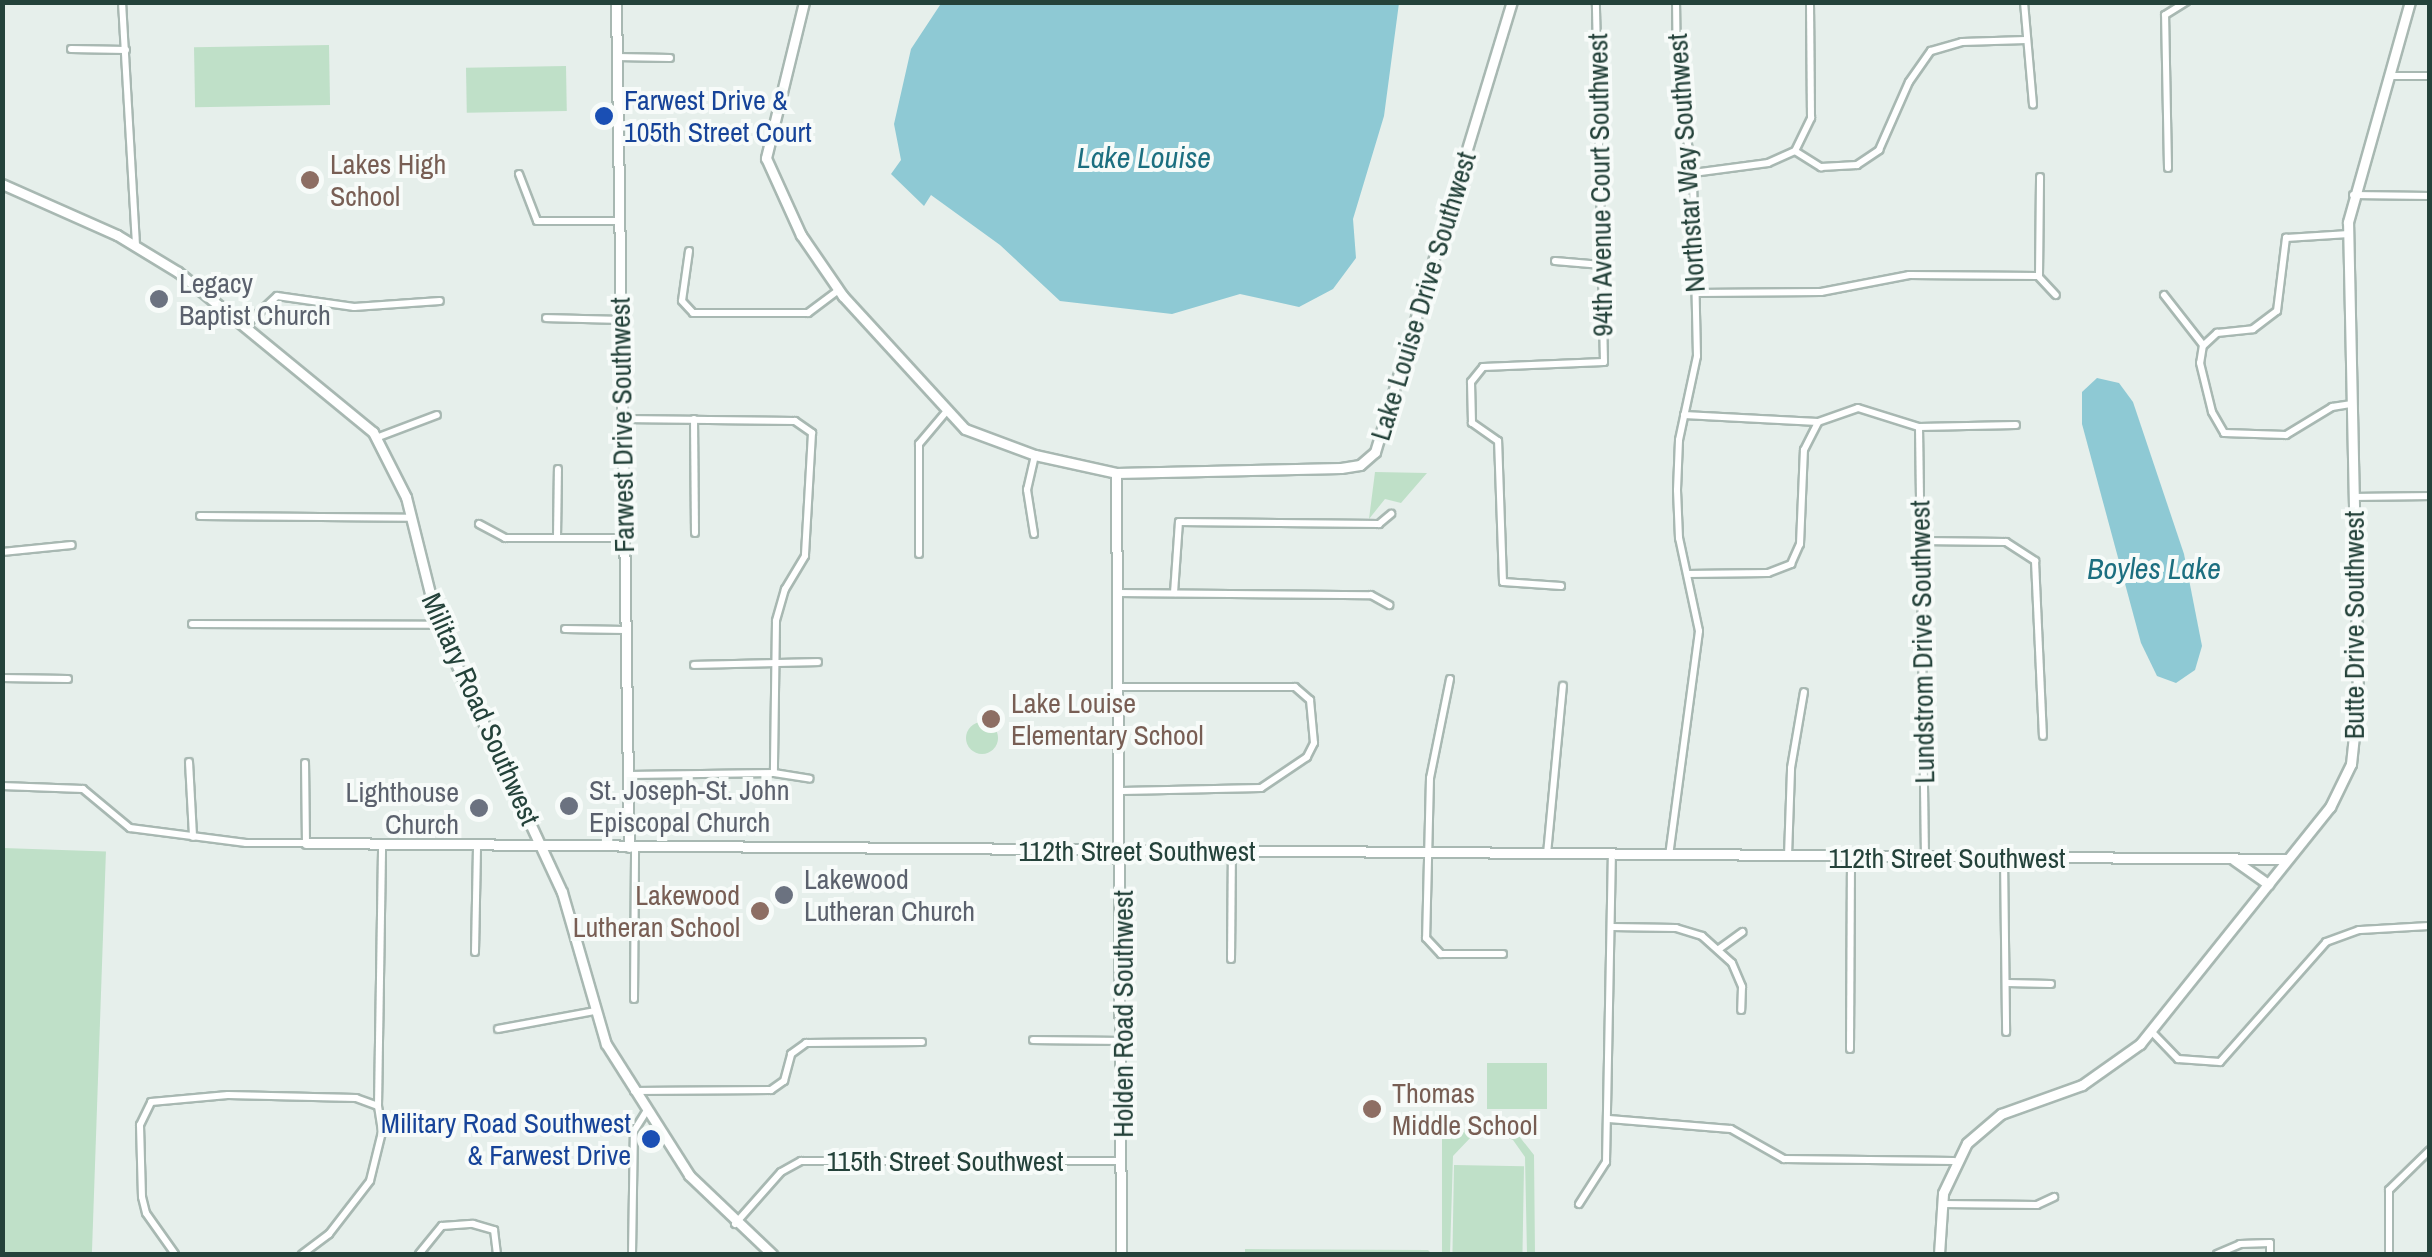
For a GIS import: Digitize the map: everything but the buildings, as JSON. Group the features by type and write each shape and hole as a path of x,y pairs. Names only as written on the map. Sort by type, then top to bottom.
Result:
{"street":[{"path":"122,2 136,245"},
{"name":"Farwest Drive Southwest","path":"616,2 634,998"},
{"name":"Lake Louise Drive Southwest","path":"804,2 766,158 783,203 839,290 946,412 975,435 1116,473 1341,468 1375,452 1512,2"},
{"name":"94th Avenue Court Southwest","path":"1560,586 1506,585 1498,441 1474,426 1471,415 1478,368 1602,366 1596,2"},
{"name":"Northstar Way Southwest","path":"1668,856 1699,642 1686,574 1677,490 1684,415 1697,366 1693,173 1677,81 1676,2"},
{"path":"1693,173 1768,163 1795,151 1810,118 1810,2"},
{"path":"2024,2 2032,105"},
{"path":"2168,168 2165,15 2186,2"},
{"name":"Butte Drive Southwest","path":"1939,1254 1941,1204 1954,1162 1990,1121 2097,1077 2152,1030 2330,807 2356,742 2349,234 2352,195 2410,2"},
{"path":"1795,151 1821,168 1857,165 1879,150 1926,56 1952,43 2026,40"},
{"path":"71,49 126,50"},
{"path":"617,57 670,58"},
{"path":"2388,76 2430,76"},
{"path":"520,174 538,222 618,222"},
{"path":"2040,178 2038,276 2056,296"},
{"name":"Military Road Southwest","path":"2,184 136,245 247,324 376,438 412,518 438,625 562,892 595,1012 634,1091 688,1175 735,1224 772,1254"},
{"path":"2352,195 2430,196"},
{"path":"2349,234 2286,238 2277,311 2254,329 2218,333 2204,345 2200,362 2217,424 2241,435 2295,433 2332,407 2352,404"},
{"path":"689,250 682,262 685,308 698,314 804,314 839,290"},
{"path":"1555,261 1602,264"},
{"path":"1696,293 1821,292 1909,275 2038,276"},
{"path":"2164,295 2204,345"},
{"path":"247,324 278,296 354,306 440,301"},
{"path":"546,318 620,320"},
{"path":"1684,415 1818,422 1858,408 1919,427 2016,425"},
{"path":"919,554 920,444 946,412"},
{"path":"376,438 437,416"},
{"path":"622,419 808,426 813,440 806,556 778,612 774,773"},
{"path":"694,419 696,532"},
{"path":"1686,574 1785,568 1799,551 1804,450 1818,422"},
{"name":"Lundstrom Drive Southwest","path":"1919,427 1925,858"},
{"path":"1034,534 1027,490 1035,454"},
{"path":"557,537 558,469"},
{"name":"Holden Road Southwest","path":"1116,473 1124,852 1122,1254"},
{"path":"2353,497 2430,496"},
{"path":"1174,592 1176,526 1380,524 1391,514"},
{"path":"200,516 412,518"},
{"path":"479,524 505,538 624,538"},
{"path":"1920,541 2006,542 2035,560 2042,736"},
{"path":"2,552 72,545"},
{"path":"1118,593 1371,595 1388,606"},
{"path":"192,624 438,625"},
{"path":"565,630 627,630"},
{"path":"694,665 818,662"},
{"path":"2,678 68,679"},
{"path":"1450,679 1432,756 1426,854 1428,944 1441,954 1503,954"},
{"path":"1120,687 1284,686 1306,691 1310,753 1261,788 1122,791"},
{"path":"1547,855 1563,686"},
{"path":"1788,856 1791,768 1804,692"},
{"path":"189,762 193,837"},
{"path":"306,763 306,843"},
{"path":"629,775 774,773 810,780"},
{"name":"112th Street Southwest","path":"2,786 82,789 123,826 193,837 306,843 2287,859"},
{"path":"302,1254 329,1234 370,1180 382,1132 378,1106 382,844"},
{"path":"474,952 478,846"},
{"path":"1232,852 1232,959"},
{"path":"1579,1204 1604,1174 1609,1119 1612,855"},
{"path":"1850,1049 1851,858"},
{"path":"2004,858 2006,1032"},
{"path":"2231,859 2268,884"},
{"path":"1612,926 1676,928 1720,949 1742,986 1741,1010"},
{"path":"2152,1030 2178,1059 2220,1062 2326,942 2359,930 2430,926"},
{"path":"1720,949 1742,932"},
{"path":"2006,983 2050,984"},
{"path":"498,1029 595,1012"},
{"path":"1033,1040 1122,1041"},
{"path":"634,1091 771,1090 784,1081 791,1054 806,1043 922,1042"},
{"path":"175,1254 146,1213 142,1196 140,1125 151,1102 228,1096 356,1098 378,1106"},
{"path":"632,1254 634,1131 646,1112"},
{"path":"1609,1119 1731,1129 1784,1159 1954,1162"},
{"path":"2389,1254 2389,1190 2430,1150"},
{"name":"115th Street Southwest","path":"735,1224 781,1172 806,1160 1122,1161"},
{"path":"1941,1204 2037,1205 2054,1197"},
{"path":"420,1254 436,1231 473,1224 494,1230 498,1254"},
{"path":"2217,1254 2240,1244 2270,1243 2270,1254"}],"green space":[{"path":"329,45 330,105 195,107 194,47"},
{"path":"566,66 567,111 467,113 466,68"},
{"path":"1375,472 1427,473 1401,503 1385,499 1369,519"},
{"path":"982,722 994,726 998,738 994,750 982,754 970,750 966,738 970,726"},
{"path":"3,848 106,852 92,1254 2,1254"},
{"path":"1487,1063 1547,1063 1547,1109 1487,1109"},
{"path":"1486,1124 1515,1131 1534,1155 1535,1254 1527,1254 1525,1157 1513,1140 1493,1132 1472,1136 1453,1156 1450,1254 1442,1254 1442,1134"},
{"path":"1454,1165 1524,1166 1522,1254 1452,1254"},
{"path":"1245,1249 1428,1250 1432,1254 1245,1254"}],"water":[{"name":"Lake Louise","path":"942,2 1399,3 1384,116 1353,219 1356,258 1333,289 1299,307 1240,294 1172,314 1060,301 1000,245 931,195 924,206 891,174 901,160 894,124 911,49"},
{"name":"Boyles Lake","path":"2097,378 2119,383 2133,402 2184,554 2202,646 2195,670 2176,683 2157,676 2141,643 2082,424 2082,392"}],"place":[{"name":"Farwest Drive & 105th Street Court","path":"604,116"},
{"name":"Lakes High School","path":"310,180"},
{"name":"Legacy Baptist Church","path":"159,299"},
{"name":"Lake Louise Elementary School","path":"991,719"},
{"name":"St. Joseph-St. John Episcopal Church","path":"569,806"},
{"name":"Lighthouse Church","path":"479,808"},
{"name":"Lakewood Lutheran Church","path":"784,895"},
{"name":"Lakewood Lutheran School","path":"760,911"},
{"name":"Thomas Middle School","path":"1372,1109"},
{"name":"Military Road Southwest & Farwest Drive","path":"651,1139"}]}
